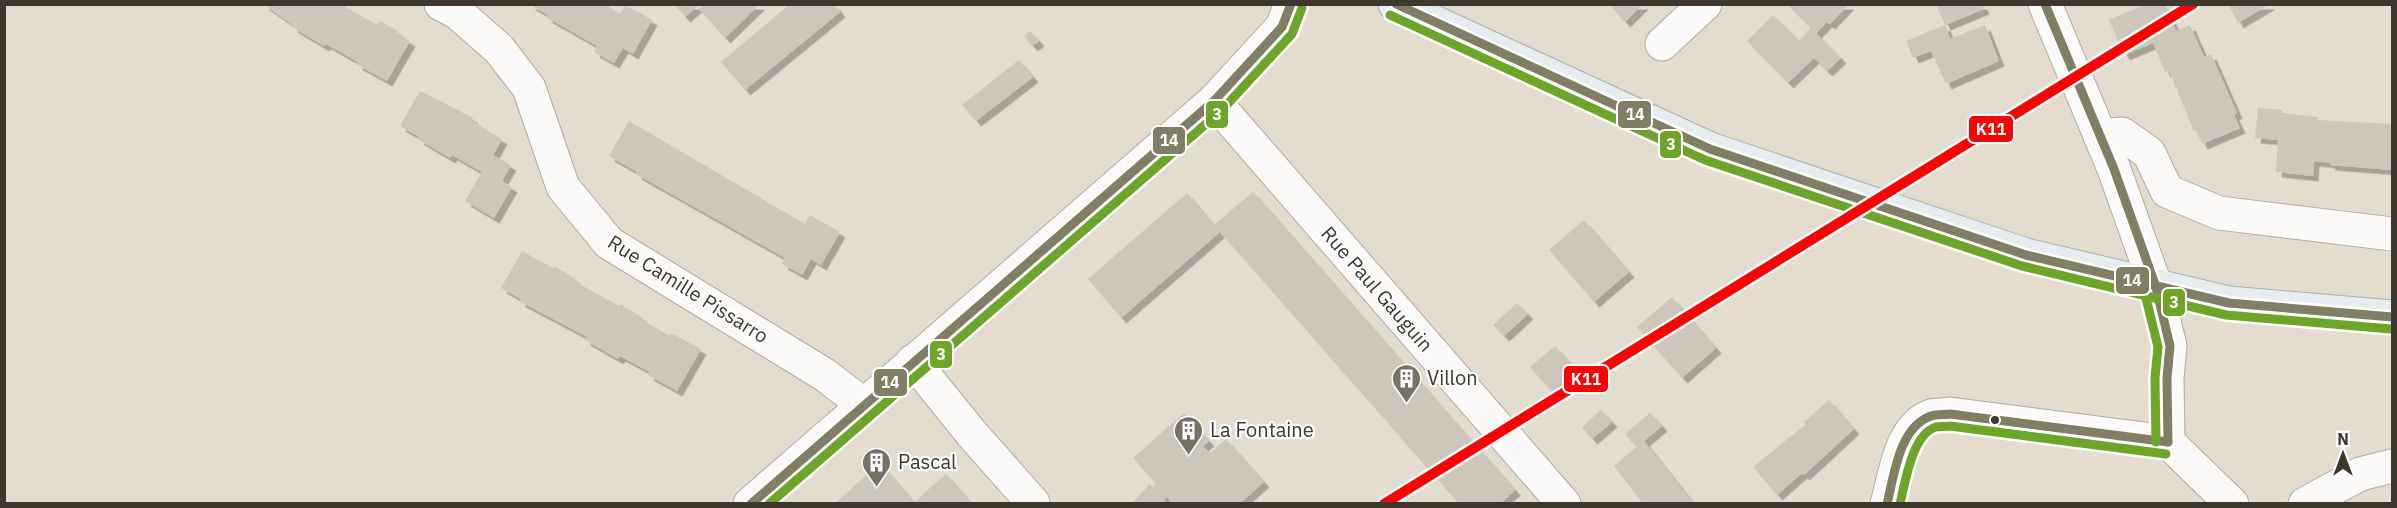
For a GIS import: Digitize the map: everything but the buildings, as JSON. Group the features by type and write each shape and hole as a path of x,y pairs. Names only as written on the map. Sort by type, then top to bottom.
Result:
{"main road":[{"path":"1395,4 1710,148 2026,255 2229,303 2392,317"}],"street":[{"name":"Rue Camille Pissarro","path":"441,4 458,13 499,49 529,88 563,187 609,243 825,375 864,405"},
{"path":"750,504 1214,101 1282,27 1291,4"},
{"path":"1662,44 1705,4"},
{"path":"2045,4 2114,169 2156,286 2170,346 2167,378 2168,442"},
{"name":"Rue Paul Gauguin","path":"1214,101 1564,504"},
{"path":"2100,136 2122,134 2149,153 2166,191 2219,213 2392,234"},
{"path":"913,361 972,434 1033,503"},
{"path":"1887,504 1903,447 1912,429 1930,417 1950,414 2168,442 2232,504"},
{"path":"2305,504 2360,474 2392,465"}],"transit line":[{"name":"14","path":"751,504 1214,101 1282,27 1291,4"},
{"name":"14","path":"1396,4 1710,149 2026,255 2229,303 2392,317"},
{"name":"14","path":"2045,4 2114,169 2156,287 2170,346 2167,378 2168,442"},
{"name":"K11","path":"1384,504 2193,4"},
{"name":"3","path":"769,504 1222,110 1292,34 1302,8"},
{"name":"3","path":"1390,15 1705,160 2022,266 2226,315 2391,329"},
{"name":"3","path":"2144,290 2158,347 2155,378 2156,442"},
{"name":"14","path":"1887,504 1905,441 1920,422 1933,415 1950,414 2168,442"},
{"name":"3","path":"1900,504 1915,449 1928,431 1936,427 1950,426 2166,454"}],"place":[{"name":"Villon","path":"1406,404"},
{"name":"La Fontaine","path":"1189,456"},
{"name":"Pascal","path":"877,488"}]}
